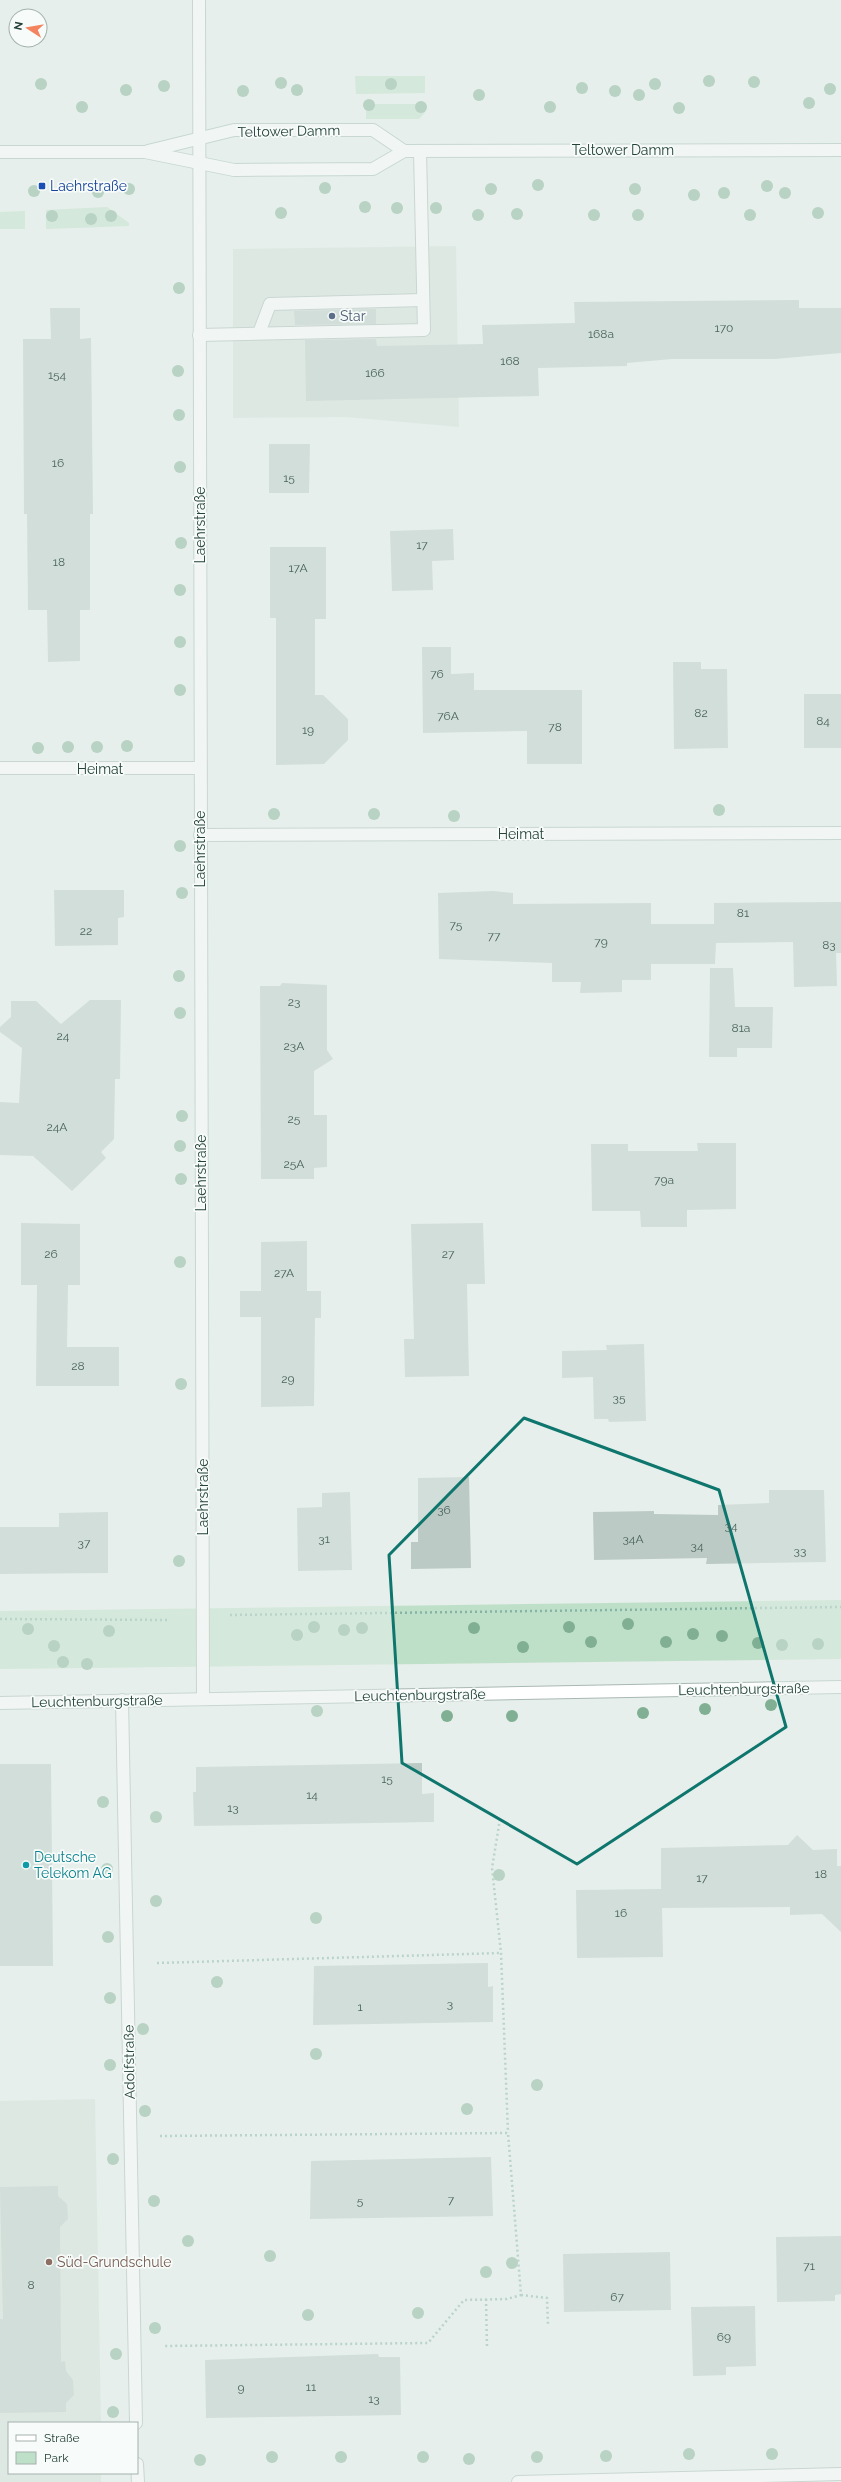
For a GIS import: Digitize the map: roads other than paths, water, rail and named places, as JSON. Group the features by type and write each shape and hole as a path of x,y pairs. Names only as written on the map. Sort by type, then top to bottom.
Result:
{"street":[{"name":"Laehrstraße","path":"199,0 203,1699"},
{"name":"Teltower Damm","path":"145,152 234,130 373,130 404,151"},
{"name":"Teltower Damm","path":"0,152 145,152 234,170 373,170 404,151 841,150"},
{"path":"199,334 424,330 420,151"},
{"path":"259,333 270,304 423,300"},
{"name":"Heimat","path":"0,768 200,768"},
{"name":"Heimat","path":"200,835 841,833"},
{"name":"Leuchtenburgstraße","path":"0,1703 841,1687"},
{"name":"Adolfstraße","path":"122,1700 136,2422"},
{"path":"518,2482 841,2474"}],"place":[{"name":"Laehrstraße","path":"42,186"},
{"name":"Star","path":"332,316"},
{"name":"Deutsche Telekom AG","path":"26,1865"},
{"name":"Süd-Grundschule","path":"49,2262"}]}
